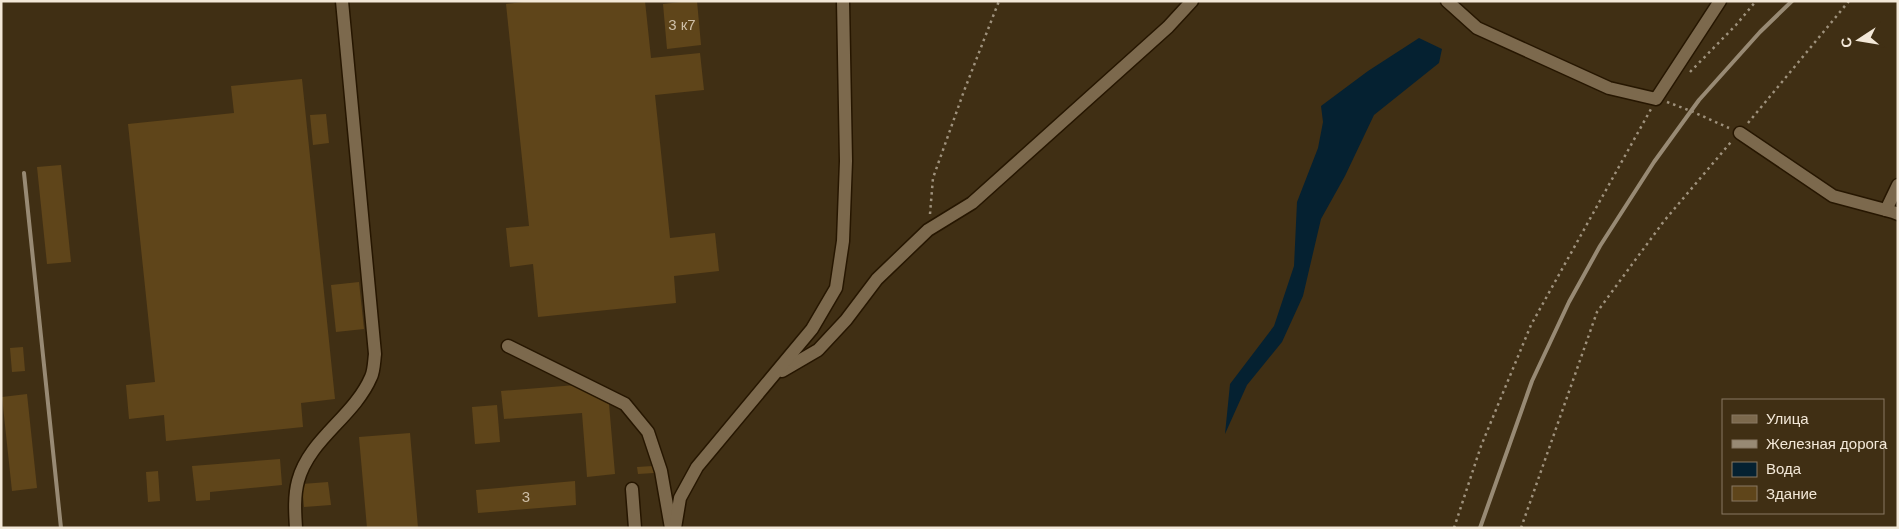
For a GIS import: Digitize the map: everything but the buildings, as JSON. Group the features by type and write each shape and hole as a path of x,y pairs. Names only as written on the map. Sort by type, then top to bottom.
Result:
{"street":[{"path":"296,528 295,502 298,481 310,454 360,396 372,376 374,354 342,1"},
{"path":"675,528 680,498 697,467 812,329 836,288 843,241 846,161 842,1"},
{"path":"775,375 818,350 846,320 877,279 928,230 972,204 1168,27 1192,1"},
{"path":"1447,1 1477,28 1609,88 1656,99 1720,1"},
{"path":"1740,133 1833,196 1892,212 1898,185"},
{"path":"508,346 625,404 648,432 661,471 671,528"},
{"path":"632,489 635,528"}],"path":[{"path":"928,230 933,178 999,1"},
{"path":"1689,73 1736,26 1756,1"},
{"path":"1521,528 1598,312 1664,221 1740,133 1849,1"},
{"path":"1454,528 1481,446 1531,325 1656,99 1691,111 1740,133"}],"water":[{"path":"1419,38 1442,49 1439,63 1374,115 1345,176 1321,219 1303,296 1282,342 1247,385 1225,434 1230,384 1274,326 1294,266 1297,202 1318,148 1323,122 1321,106 1368,71"}],"railway":[{"path":"1480,528 1532,381 1569,302 1600,246 1654,162 1699,100 1760,32 1792,1"},
{"path":"24,173 61,528"}]}
